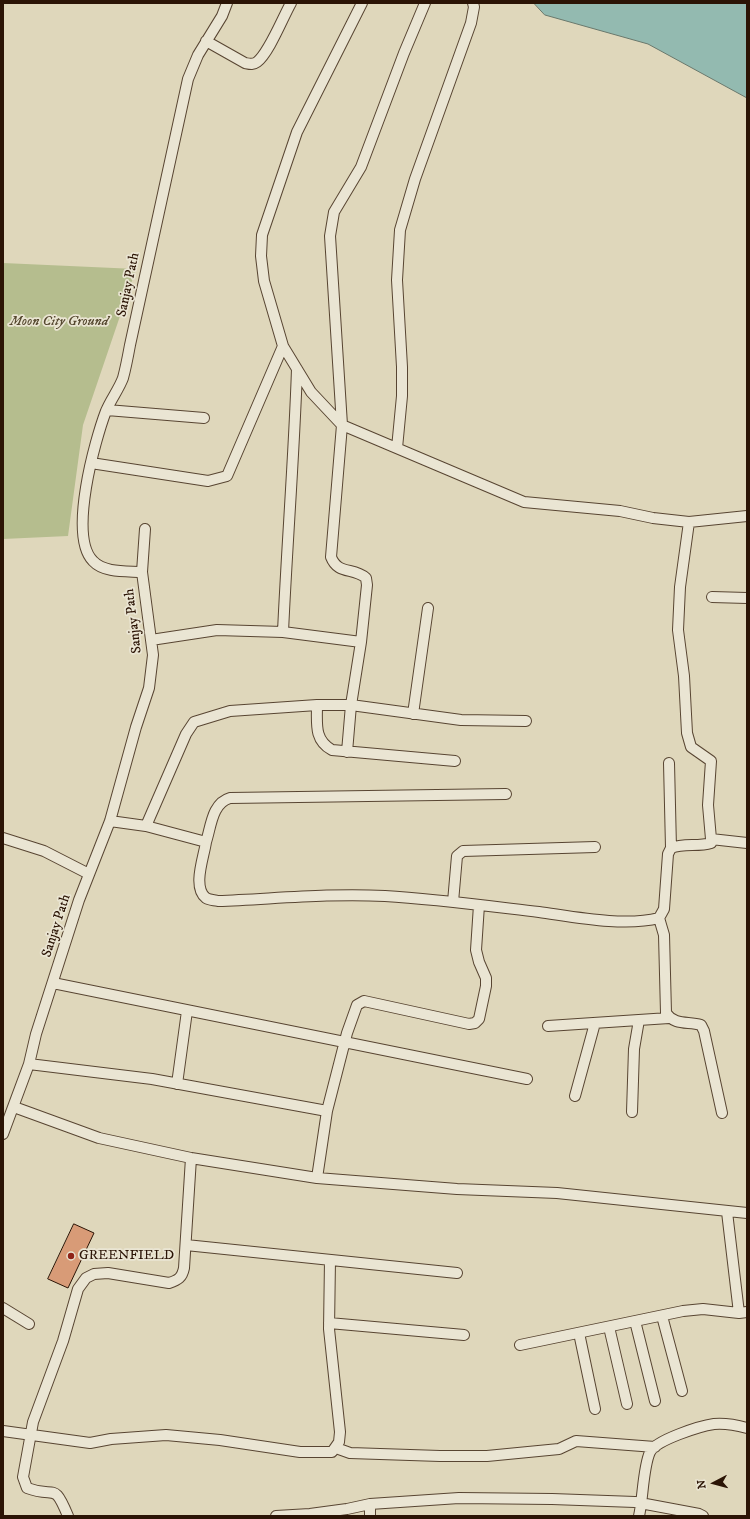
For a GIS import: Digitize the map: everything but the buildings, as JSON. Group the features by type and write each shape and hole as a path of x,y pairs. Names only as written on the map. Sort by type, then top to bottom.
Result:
{"street":[{"name":"Sanjay Path","path":"3,1134 9,1111 29,1064 36,1034 89,874 110,821 136,727 149,688 153,655 142,572 104,568 92,561 82,536 82,521 90,463 107,410 122,379 188,79 198,55 222,16 227,3"},
{"path":"206,41 245,63 252,64 257,62 264,54 291,3"},
{"path":"362,3 297,132 262,235 261,256 264,281 283,346 311,392 342,425 524,502 620,511 653,518 689,522 747,516"},
{"path":"347,752 351,705 361,642 367,585 366,578 361,574 340,569 334,565 331,557 342,425 330,236 334,212 361,167 404,53 426,3"},
{"path":"397,448 401,417 402,374 397,280 400,230 415,179 471,22 474,7 473,3"},
{"path":"90,463 208,481 227,476 283,346"},
{"path":"283,632 288,529 294,466 297,368"},
{"path":"107,410 204,418"},
{"path":"671,848 678,846 702,846 711,843 712,839 708,804 711,761 696,752 689,741 684,676 678,630 680,587 689,522"},
{"path":"142,572 145,530"},
{"path":"712,597 747,598"},
{"path":"413,714 428,608"},
{"path":"151,640 217,630 283,632 361,642"},
{"path":"146,826 186,734 194,722 230,711 317,705 351,705 461,720 526,721"},
{"path":"317,705 317,732 323,745 332,750 455,761"},
{"path":"669,763 671,848 668,854 664,909 660,918 665,942 665,1007 669,1018"},
{"path":"506,794 230,798 222,800 217,807 206,842 199,882 200,892 207,899 218,901 340,896 384,896 479,904 601,921 650,921 660,918"},
{"path":"110,821 146,826 206,842"},
{"path":"3,838 44,851 89,874"},
{"path":"712,839 747,843"},
{"path":"453,902 457,856 463,851 595,848"},
{"path":"317,1178 327,1111 351,1016 356,1005 364,1000 469,1024 475,1023 479,1019 486,986 486,978 479,962 476,950 479,904"},
{"path":"53,983 527,1079"},
{"path":"177,1084 187,1011"},
{"path":"548,1026 669,1018 677,1023 694,1023 701,1025 704,1031 722,1113"},
{"path":"632,1112 634,1049 639,1020"},
{"path":"575,1096 595,1023"},
{"path":"29,1064 177,1084 327,1111"},
{"path":"9,1111 98,1138 191,1158 317,1178 457,1189 557,1193 747,1213"},
{"path":"68,1516 61,1498 57,1494 27,1488 23,1477 33,1422 63,1341 78,1289 86,1278 94,1274 108,1273 169,1283 178,1280 183,1275 191,1158"},
{"path":"520,1345 635,1321 703,1309 743,1312 727,1212"},
{"path":"186,1245 457,1272"},
{"path":"3,1431 90,1443 110,1439 166,1436 220,1440 300,1452 332,1452 336,1448 340,1432 329,1323 330,1260"},
{"path":"3,1308 28,1324"},
{"path":"662,1316 682,1391"},
{"path":"635,1321 655,1401"},
{"path":"329,1323 464,1335"},
{"path":"609,1327 627,1404"},
{"path":"579,1333 595,1409"},
{"path":"639,1516 647,1462 650,1452 655,1447 665,1441 696,1428 713,1424 728,1424 747,1428"},
{"path":"336,1448 350,1453 487,1456 559,1449 576,1442 655,1447"},
{"path":"276,1516 347,1510 370,1504 459,1498 552,1499 642,1503 703,1516"},
{"path":"370,1504 370,1516"}],"green space":[{"name":"Moon City Ground","path":"3,263 136,269 83,425 68,536 3,539"}],"water":[{"path":"534,3 747,3 747,98 648,44 545,15"}],"place":[{"name":"GREENFIELD","path":"71,1256"}]}
